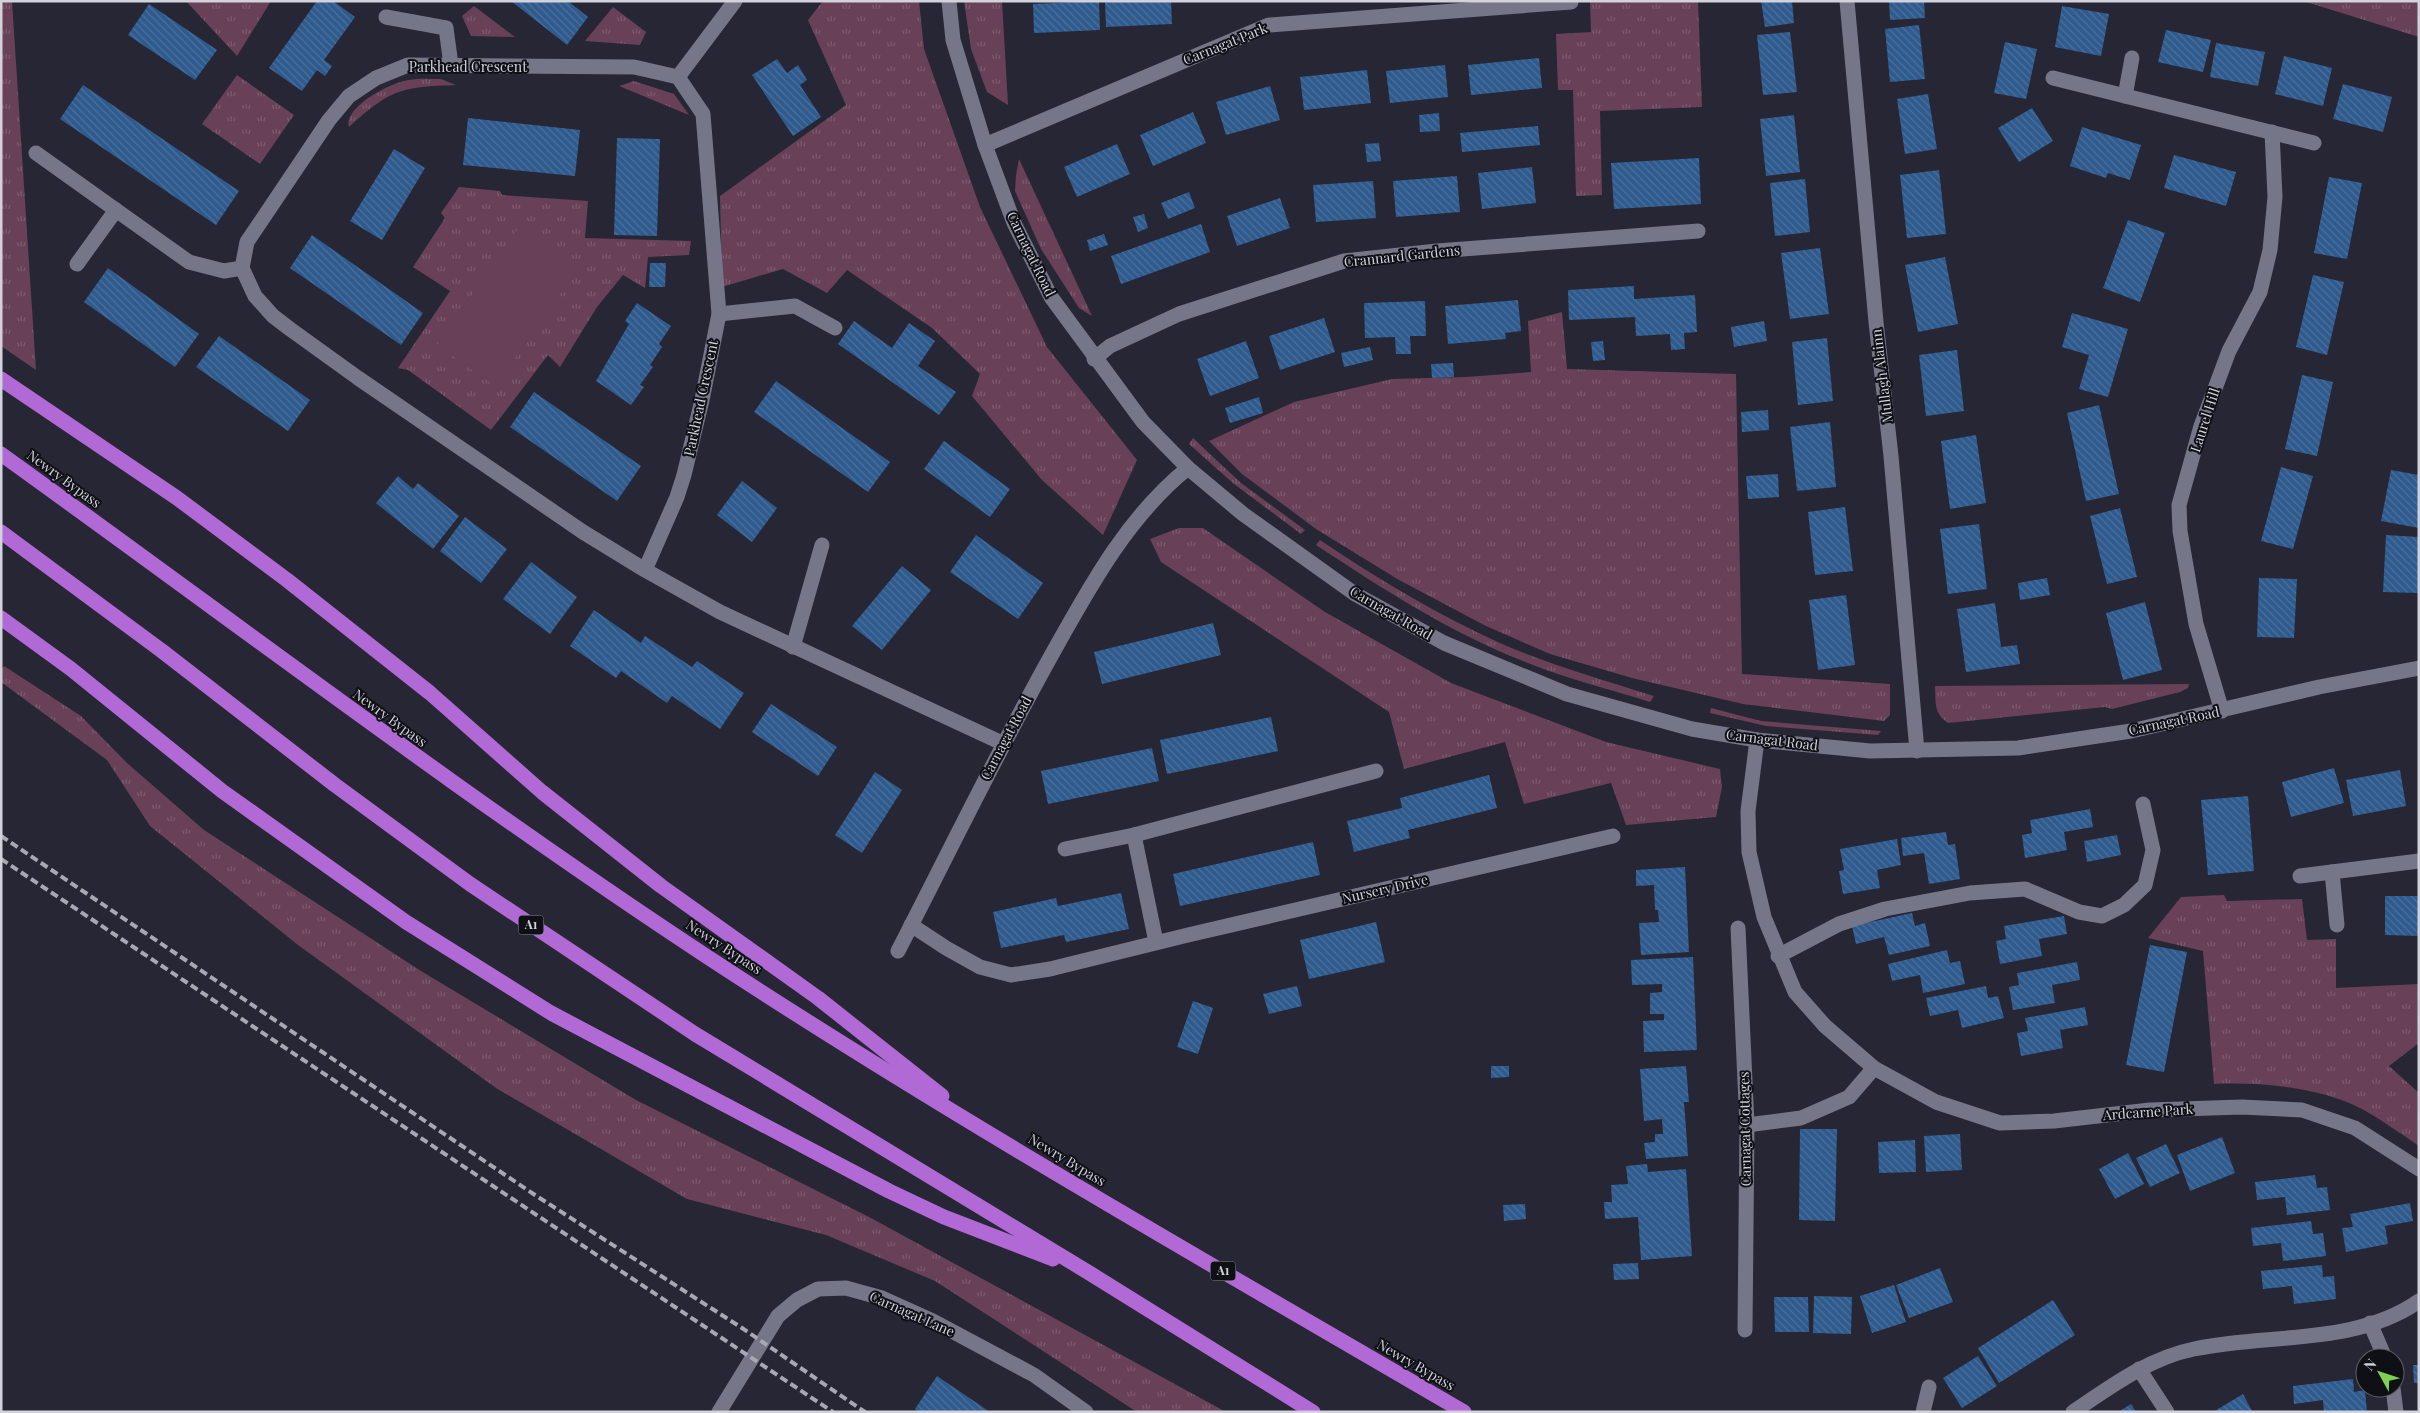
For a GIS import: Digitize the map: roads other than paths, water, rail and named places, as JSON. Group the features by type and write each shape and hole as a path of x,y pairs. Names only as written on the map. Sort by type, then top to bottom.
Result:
{"highway":[{"path":"1,379 177,498 287,580 430,693 542,792 624,857 866,1035 982,1129"},
{"name":"Newry Bypass","path":"1,454 384,734 558,857 886,1072 1464,1412"},
{"name":"A1","path":"1,532 162,651 335,785 470,884 695,1034 1091,1274 1313,1412"},
{"path":"1,618 71,669 222,791 406,922 551,1014 889,1191 944,1217 1091,1274"}],"street":[{"path":"678,77 735,1"},
{"name":"Carnagat Road","path":"949,1 953,40 985,145 1014,223 1051,297 1094,359 1143,422 1188,468 1243,514 1348,588 1444,643 1567,694 1692,729 1757,740 1870,751 2018,748 2131,731 2319,687 2419,668"},
{"name":"Mullagh Alainn","path":"1847,1 1917,751"},
{"name":"Carnagat Park","path":"985,145 1269,25 1572,2"},
{"path":"386,17 446,28 451,65"},
{"path":"2124,96 2132,58"},
{"name":"Parkhead Crescent","path":"242,268 247,242 329,120 349,96 376,78 408,65 634,67 678,77 703,114 719,314 702,400 684,475 677,497 645,570"},
{"path":"2053,78 2314,143"},
{"name":"Laurel Hill","path":"2222,711 2196,624 2180,531 2179,505 2201,426 2226,361 2260,292 2270,250 2275,197 2272,132"},
{"path":"36,153 189,262 224,271 242,268 255,296 273,316 290,329 576,526 645,570 720,612 792,647 1002,743"},
{"path":"77,264 116,210"},
{"name":"Crannard Gardens","path":"1094,359 1110,346 1179,314 1344,261 1437,251 1698,231"},
{"path":"719,314 795,306 835,328"},
{"name":"Carnagat Road","path":"898,951 1002,743 1080,605 1127,531 1174,479 1188,468"},
{"path":"792,647 822,545"},
{"name":"Ardcarne Park","path":"1757,740 1748,811 1749,852 1764,917 1778,956 1795,992 1825,1026 1874,1068 1936,1102 2000,1123 2054,1121 2159,1110 2242,1107 2302,1110 2355,1128 2419,1169"},
{"path":"1065,849 1134,835 1376,772"},
{"path":"1778,956 1839,924 1885,909 1970,894 2026,889 2079,912 2102,916 2124,905 2145,884 2153,850 2143,804"},
{"path":"1134,835 1156,942"},
{"name":"Nursery Drive","path":"911,925 980,967 1011,975 1050,969 1156,942 1613,836"},
{"path":"2300,876 2419,861"},
{"path":"2332,872 2337,925"},
{"name":"Carnagat Cottages","path":"1738,928 1747,1124 1745,1330"},
{"path":"1747,1124 1801,1118 1849,1097 1874,1068"},
{"name":"Carnagat Lane","path":"719,1412 778,1316 796,1300 818,1289 846,1288 882,1298 933,1321 1034,1375 1086,1412"},
{"path":"2073,1412 2139,1369 2192,1349 2340,1331 2400,1315 2419,1301"},
{"path":"2370,1323 2381,1348"},
{"path":"2139,1369 2167,1412"},
{"path":"1922,1412 1929,1387"},
{"path":"2395,1398 2396,1412"}],"railway":[{"path":"1,836 535,1195 742,1328 865,1412"},
{"path":"1,859 833,1412"}]}
